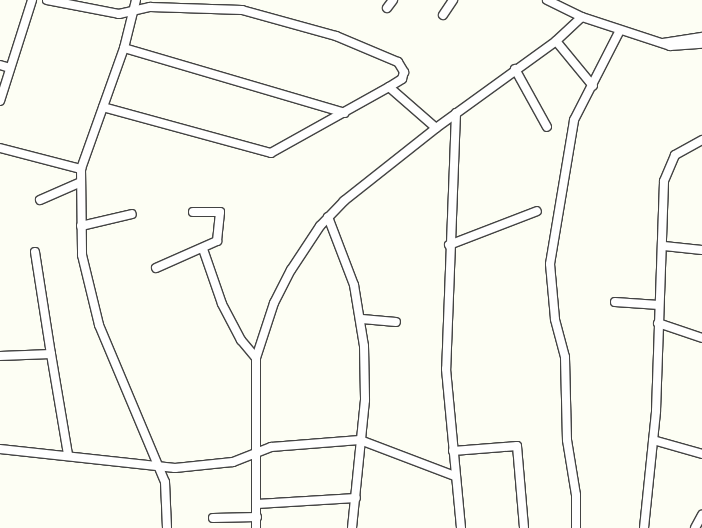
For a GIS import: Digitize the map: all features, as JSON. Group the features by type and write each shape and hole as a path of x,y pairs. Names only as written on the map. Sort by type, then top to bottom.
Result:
{"street":[{"path":"0,101 32,0"},
{"path":"47,0 111,13 133,12 150,8 225,8 313,28 398,62 404,76 389,87 282,149 266,153 103,107"},
{"path":"136,0 124,48 81,169 79,183 81,226 84,272 95,314 166,486 167,528"},
{"path":"387,8 393,0"},
{"path":"443,15 453,0"},
{"path":"547,0 582,17 663,43 702,44"},
{"path":"256,528 258,451 256,358 281,287 328,217 436,128 556,41 582,17"},
{"path":"576,528 576,495 567,440 565,357 555,319 550,264 574,120 594,86 620,30"},
{"path":"663,43 702,37"},
{"path":"556,41 594,86"},
{"path":"124,48 345,113"},
{"path":"0,66 10,68"},
{"path":"515,70 547,127"},
{"path":"389,87 436,128"},
{"path":"456,113 449,246 446,369 461,528"},
{"path":"644,528 653,440 659,305 664,246 665,173 682,149 702,140"},
{"path":"0,148 81,169"},
{"path":"40,200 79,183"},
{"path":"156,268 203,249 217,241 220,214 214,210 193,212"},
{"path":"449,246 537,211"},
{"path":"81,226 132,214"},
{"path":"328,217 351,272 362,319 366,385 352,528"},
{"path":"664,246 702,250"},
{"path":"203,249 222,304 241,340 256,358"},
{"path":"35,252 68,454"},
{"path":"615,302 659,305"},
{"path":"362,319 396,322"},
{"path":"658,323 702,338"},
{"path":"0,356 51,354"},
{"path":"0,448 68,454 158,466 227,463 258,451 285,445 360,440 455,476"},
{"path":"653,440 702,454"},
{"path":"453,451 517,446 524,528"},
{"path":"257,504 356,498"},
{"path":"695,528 702,515"},
{"path":"213,518 257,517"}]}
